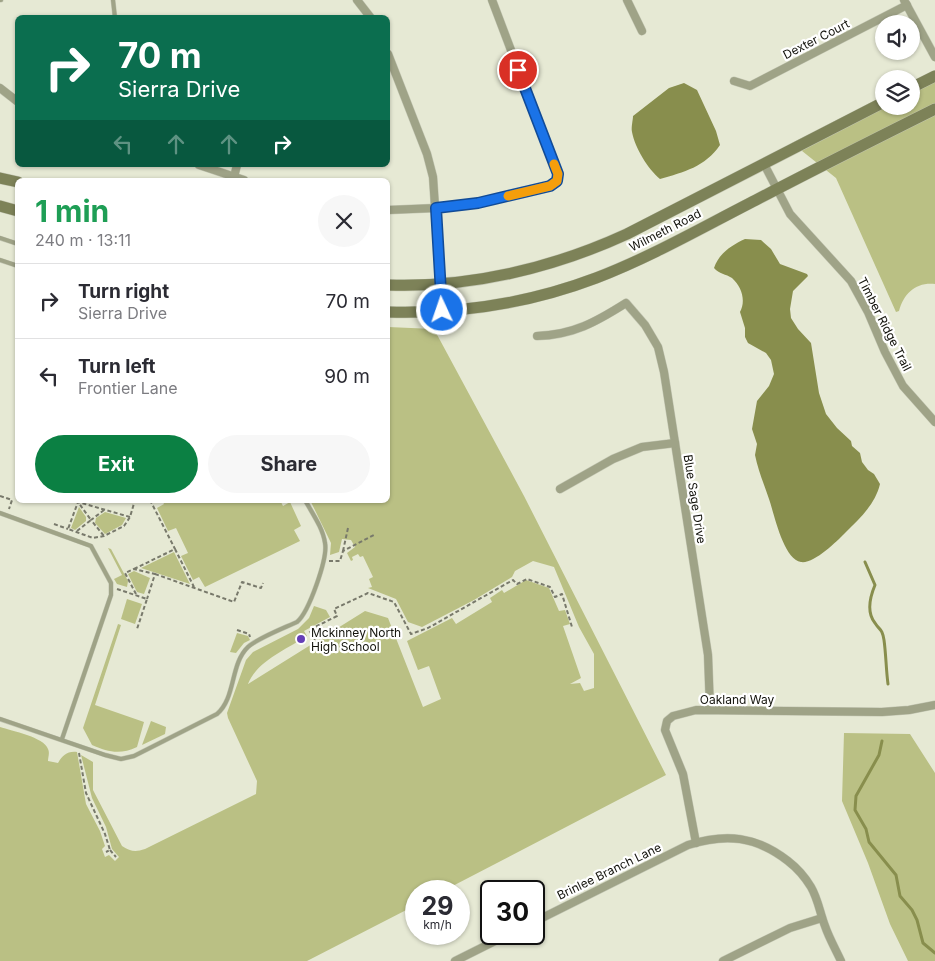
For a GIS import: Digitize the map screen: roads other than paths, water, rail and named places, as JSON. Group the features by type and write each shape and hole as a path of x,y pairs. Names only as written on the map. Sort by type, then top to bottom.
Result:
{"main road":[{"path":"920,84 935,76"},
{"name":"Wilmeth Road","path":"390,284 440,284 512,273 584,253 627,234 875,107"},
{"name":"Wilmeth Road","path":"390,312 480,307 529,298 595,278 671,244 935,108"},
{"path":"0,178 15,181"},
{"path":"0,206 15,210"}],"street":[{"path":"357,0 369,15"},
{"path":"390,210 436,208 486,202 550,186 557,181 558,174 492,0"},
{"path":"627,0 642,31"},
{"path":"905,2 935,57"},
{"name":"Dexter Court","path":"734,81 750,86 905,2"},
{"path":"390,59 427,154 432,177 436,208 442,310"},
{"path":"0,89 15,100"},
{"name":"Timber Ridge Trail","path":"764,164 776,189 795,220 851,281 903,386 935,422"},
{"path":"205,167 239,178"},
{"path":"234,176 236,167"},
{"name":"Blue Sage Drive","path":"537,336 555,335 583,328 626,303 644,325 658,347 708,655 710,709"},
{"path":"560,489 613,459 642,447 675,443"},
{"name":"Oakland Way","path":"696,842 686,783 666,735 665,726 670,718 678,714 710,709 882,712 909,710 935,705"},
{"name":"Brinlee Branch Lane","path":"545,917 696,842 720,837 735,838 757,843 772,850 793,865 805,878 816,898 822,918 841,961"},
{"path":"723,961 782,932 822,918"},
{"path":"455,961 487,945"}],"lane":[{"path":"113,0 114,15"},
{"path":"0,238 15,243"},
{"path":"0,260 15,265"},
{"path":"0,719 113,757 128,758 217,714 223,707 241,658 248,647 297,622 302,618 308,607 326,552 324,539 306,503"},
{"path":"0,513 92,546 112,587 111,595 62,739"}],"waterway":[{"path":"865,562 875,585 870,599 870,614 882,631 888,684"},
{"path":"882,741 879,755 856,796 855,810 866,829 869,842 896,875 900,896 912,910 917,920 923,943 935,953"}],"place":[{"name":"Mckinney North High School","path":"301,639"}]}
